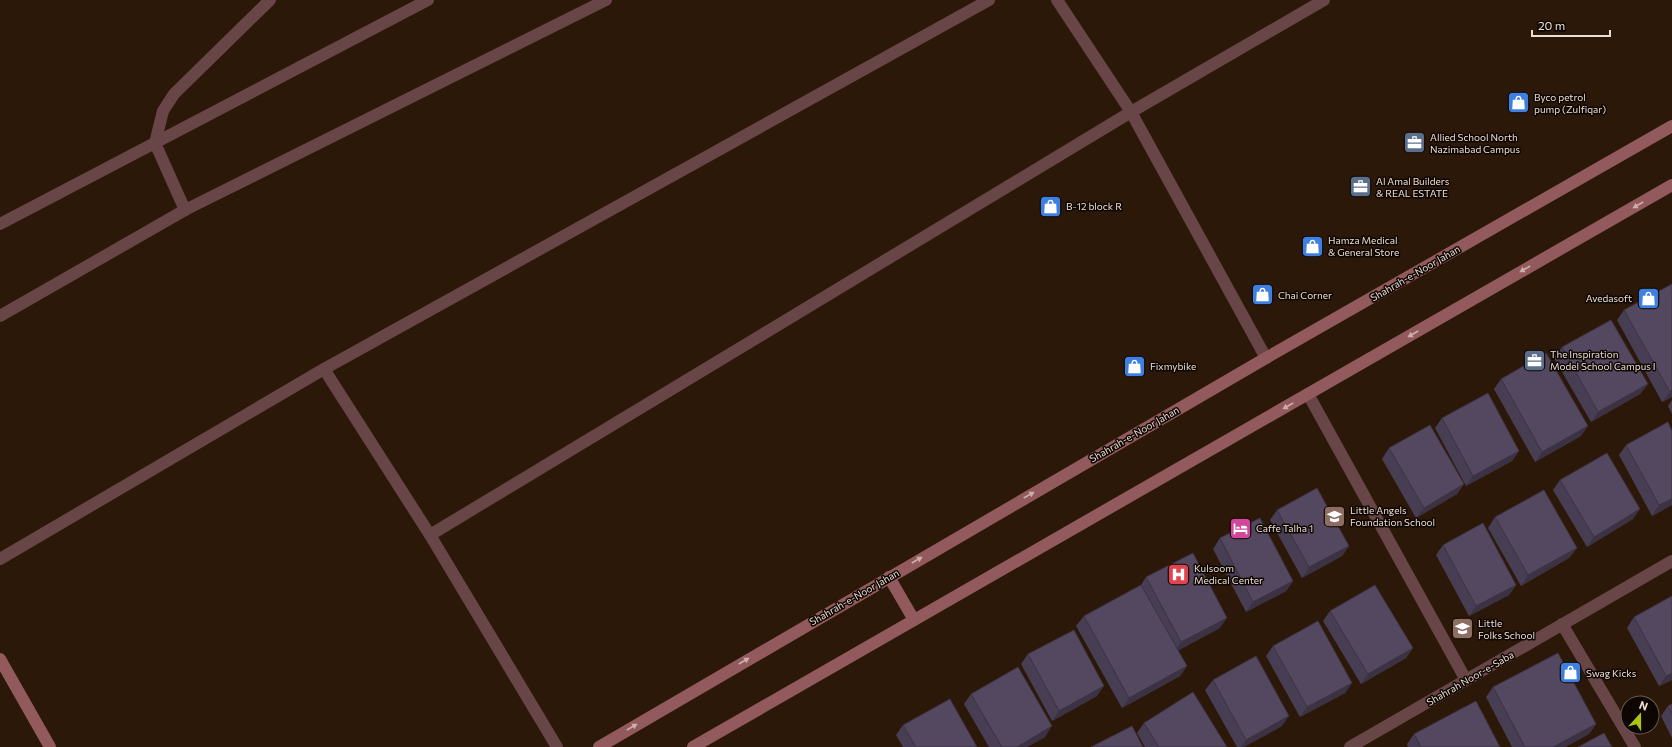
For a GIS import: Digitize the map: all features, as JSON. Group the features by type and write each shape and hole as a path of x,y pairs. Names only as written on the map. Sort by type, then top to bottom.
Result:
{"main road":[{"name":"Shahrah-e-Noor Jahan","path":"599,747 1266,358 1672,126"},
{"path":"694,747 1672,185"},
{"path":"889,577 914,620"},
{"path":"0,659 50,747"}],"street":[{"path":"185,210 155,143 163,111 174,94 270,0"},
{"path":"0,224 428,0"},
{"path":"0,316 185,210 606,0"},
{"path":"0,559 324,369 989,0"},
{"path":"1057,0 1131,112 1266,358"},
{"path":"430,535 1131,112 1324,0"},
{"path":"324,369 430,535 557,747"},
{"path":"1308,394 1466,680"},
{"name":"Shahrah Noor-e-Saba","path":"1350,747 1367,743 1466,680 1672,561"},
{"path":"1562,624 1635,747"}],"building":[{"path":"1672,284 1672,390 1670,392 1624,310"},
{"path":"1611,320 1648,384 1598,412 1562,347"},
{"path":"1546,353 1588,426 1542,452 1501,379"},
{"path":"1488,393 1519,451 1473,476 1442,418"},
{"path":"1668,422 1672,431 1672,499 1659,505 1626,445"},
{"path":"1430,425 1464,484 1424,508 1389,448"},
{"path":"1607,453 1640,509 1594,537 1560,480"},
{"path":"1317,488 1349,546 1309,567 1277,510"},
{"path":"1544,490 1577,548 1528,575 1495,517"},
{"path":"1260,518 1293,581 1253,602 1220,538"},
{"path":"1483,523 1516,585 1476,606 1443,545"},
{"path":"1193,553 1227,618 1181,642 1146,577"},
{"path":"1141,585 1187,666 1129,698 1084,616"},
{"path":"1375,585 1413,648 1368,674 1330,611"},
{"path":"1672,596 1672,673 1666,676 1634,617"},
{"path":"1318,621 1352,683 1307,707 1273,646"},
{"path":"1074,630 1104,686 1059,711 1028,654"},
{"path":"1558,653 1596,724 1553,747 1525,747 1493,687"},
{"path":"1256,656 1289,716 1246,740 1213,680"},
{"path":"1018,667 1052,726 1017,747 1002,747 971,694"},
{"path":"1193,692 1227,747 1159,747 1144,723"},
{"path":"950,699 977,747 916,747 903,725"},
{"path":"1476,701 1500,747 1421,747 1414,734"},
{"path":"1672,704 1672,714 1668,706"},
{"path":"1132,726 1143,747 1091,747"},
{"path":"1604,733 1612,747 1578,747"}],"place":[{"name":"Byco petrol pump (Zulfiqar)","path":"1519,103"},
{"name":"Allied School North Nazimabad Campus","path":"1414,143"},
{"name":"Al Amal Builders & REAL ESTATE","path":"1361,187"},
{"name":"B-12 block R","path":"1050,206"},
{"name":"Hamza Medical & General Store","path":"1313,246"},
{"name":"Chai Corner","path":"1263,295"},
{"name":"Avedasoft","path":"1648,298"},
{"name":"The Inspiration Model School Campus I","path":"1534,360"},
{"name":"Fixmybike","path":"1135,366"},
{"name":"Little Angels Foundation School","path":"1335,516"},
{"name":"Caffe Talha 1","path":"1241,528"},
{"name":"Kulsoom Medical Center","path":"1179,574"},
{"name":"Little Folks School","path":"1462,629"},
{"name":"Swag Kicks","path":"1571,673"}]}
